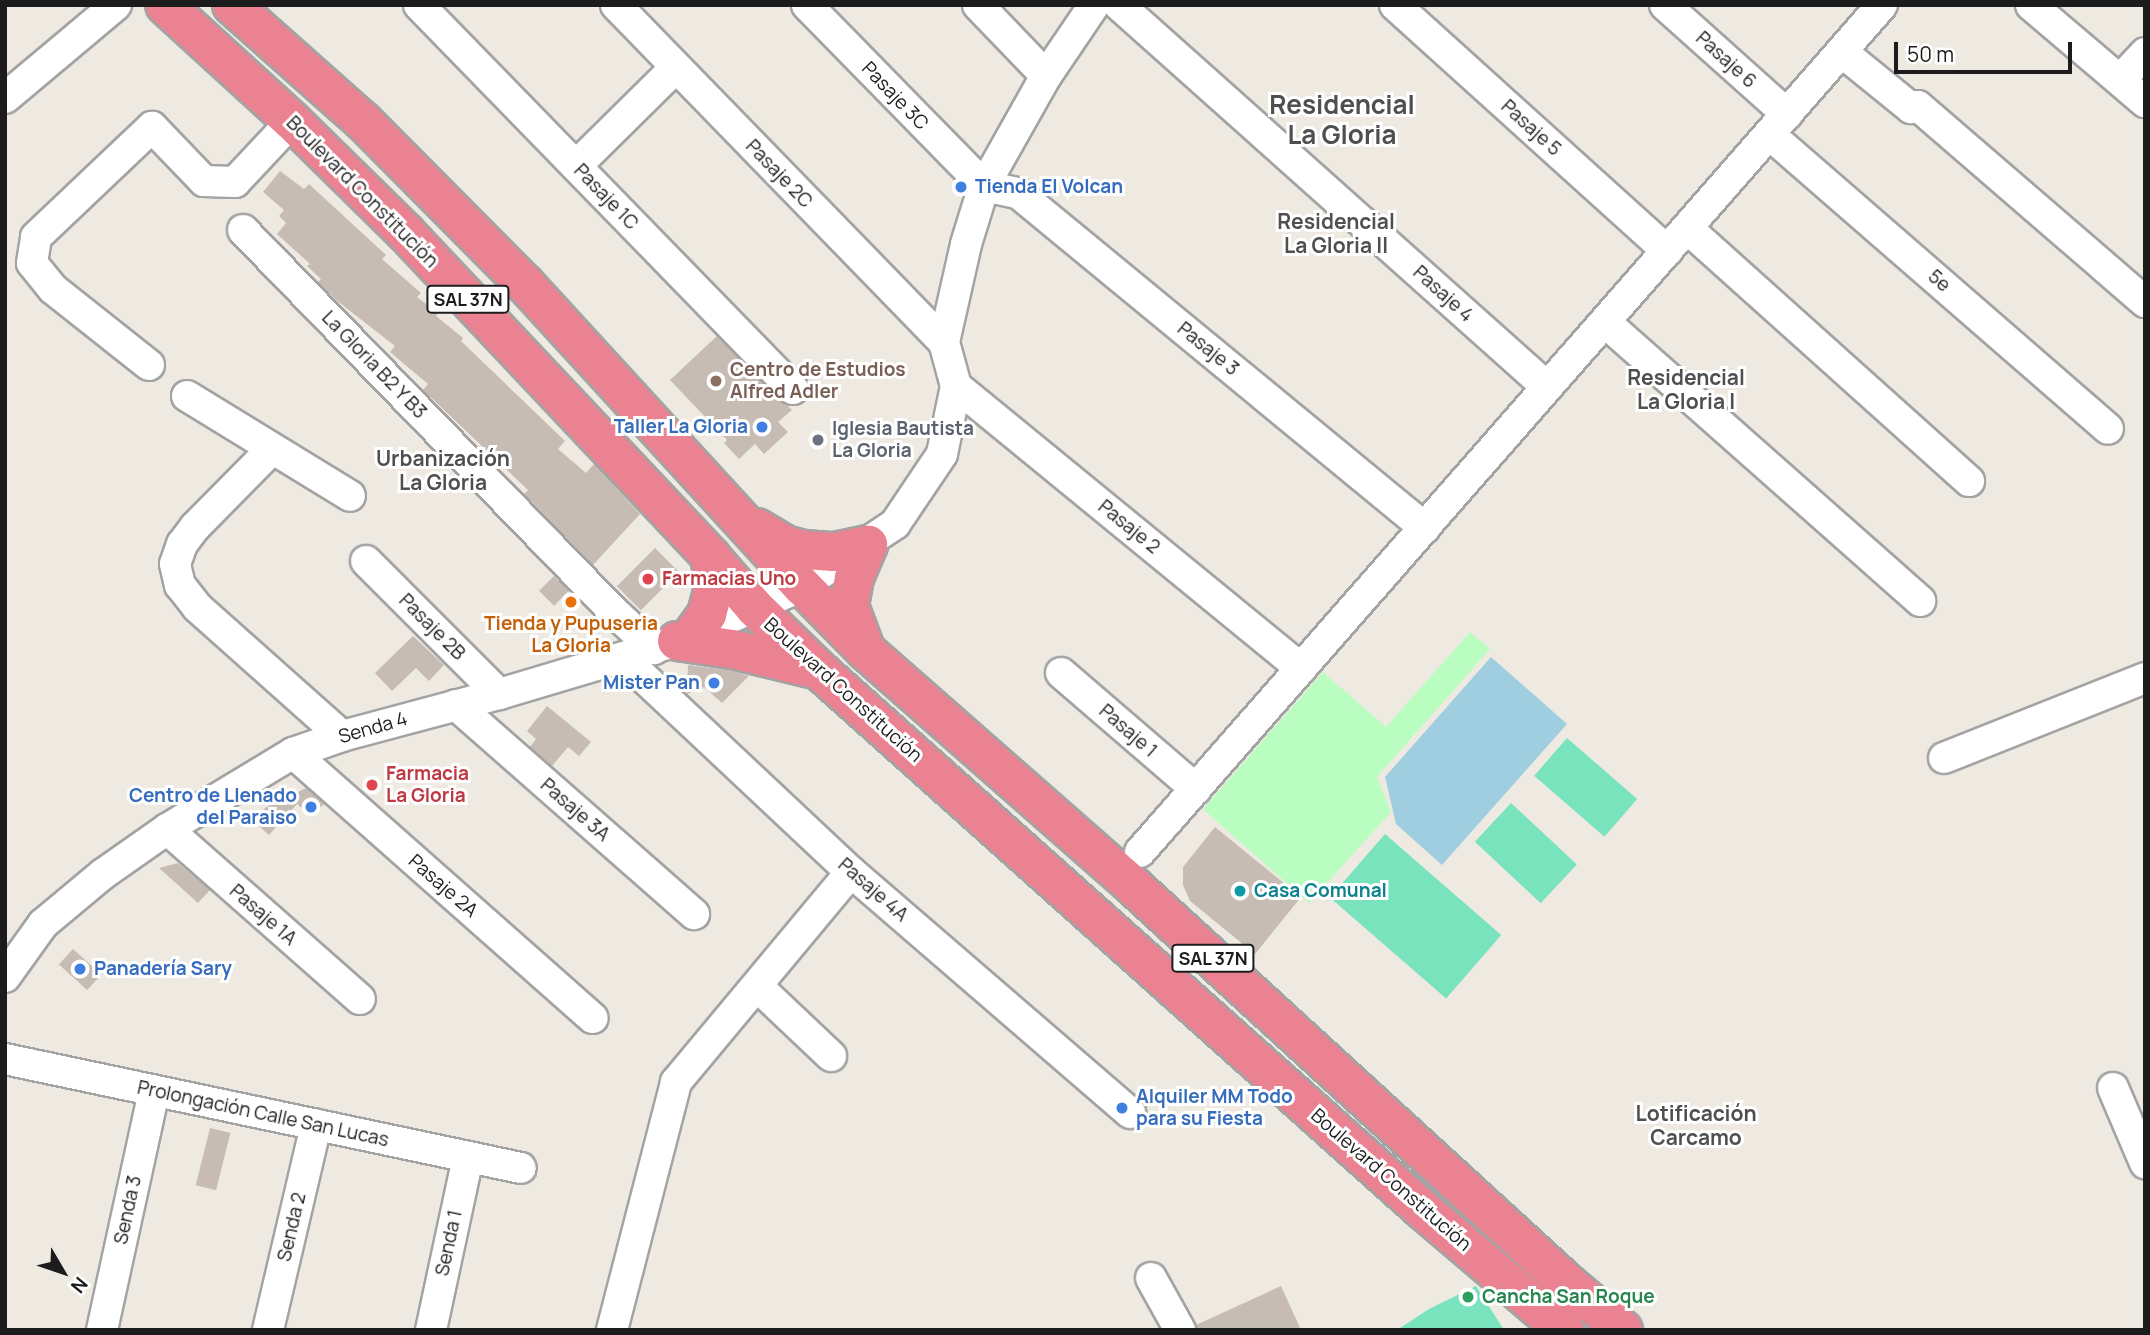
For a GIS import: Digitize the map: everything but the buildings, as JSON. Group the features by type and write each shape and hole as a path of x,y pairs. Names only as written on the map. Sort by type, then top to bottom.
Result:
{"highway":[{"name":"Boulevard Constitución","path":"165,5 292,121 406,233 710,556 755,608 820,671 1422,1209 1564,1330"},
{"name":"Boulevard Constitución","path":"232,5 364,122 525,284 802,586 866,651 1131,884 1557,1274 1623,1330"},
{"path":"744,521 785,545 804,550 835,552 868,545"},
{"path":"866,651 849,606 854,578 868,545"},
{"path":"675,642 708,614 715,585 710,556"},
{"path":"675,642 732,649 820,671"}],"street":[{"path":"5,98 116,5"},
{"name":"Pasaje 1C","path":"419,5 793,389"},
{"name":"Pasaje 2C","path":"616,5 944,342"},
{"name":"Pasaje 3C","path":"807,5 984,186"},
{"path":"978,5 1046,76"},
{"path":"956,386 944,342 966,244 984,186 1046,76 1094,5"},
{"name":"Pasaje 4","path":"1119,5 1547,387"},
{"name":"Pasaje 5","path":"1395,5 1667,251"},
{"name":"Pasaje 6","path":"1664,5 1778,124"},
{"path":"1140,852 1882,5"},
{"path":"2031,5 2145,102"},
{"path":"1842,52 1911,108 1918,106 2145,302"},
{"path":"2120,80 2145,53"},
{"path":"576,166 676,68"},
{"path":"149,365 53,289 32,263 36,237 152,127 204,181 235,182 292,121"},
{"name":"5e","path":"1778,124 2108,429"},
{"name":"Pasaje 3","path":"984,186 1018,193 1424,528"},
{"path":"1687,228 1969,481"},
{"name":"La Gloria B2 Y B3","path":"243,230 611,609 675,642"},
{"path":"1605,322 1920,601"},
{"name":"Senda 4","path":"5,977 43,924 103,874 167,829 293,753 342,736 499,694 675,642 802,586 868,545 895,524 942,454 956,386"},
{"name":"Pasaje 2","path":"956,386 1301,668"},
{"path":"187,396 271,450 350,496"},
{"path":"271,450 195,527 182,544 175,564 180,585 197,607 342,736"},
{"name":"Pasaje 2B","path":"366,561 499,694"},
{"name":"Pasaje 4A","path":"623,658 851,872 1130,1114"},
{"name":"Pasaje 1","path":"1061,673 1196,789"},
{"path":"1944,758 2145,678"},
{"name":"Pasaje 3A","path":"456,705 694,914"},
{"name":"Pasaje 2A","path":"293,753 593,1018"},
{"name":"Pasaje 1A","path":"167,829 360,999"},
{"path":"612,1330 676,1082 851,872"},
{"path":"757,986 831,1056"},
{"name":"Prolongación Calle San Lucas","path":"5,1059 522,1168"},
{"path":"2113,1088 2145,1163"},
{"name":"Senda 3","path":"102,1330 154,1091"},
{"name":"Senda 2","path":"268,1330 316,1125"},
{"name":"Senda 1","path":"431,1330 468,1157"},
{"path":"1151,1278 1180,1330"}],"green space":[{"path":"1470,632 1490,649 1377,777 1391,812 1309,903 1203,809 1323,672 1386,727"},
{"path":"1567,738 1637,799 1604,837 1534,776"},
{"path":"1511,803 1577,864 1541,903 1475,842"},
{"path":"1385,834 1501,935 1446,998 1330,897"},
{"name":"Cancha San Roque","path":"1476,1286 1504,1330 1397,1330 1429,1309"}],"water":[{"path":"1491,657 1567,724 1442,865 1396,824 1385,777"}],"place":[{"name":"Tienda El Volcan","path":"961,187"},
{"name":"Centro de Estudios Alfred Adler","path":"716,381"},
{"name":"Taller La Gloria","path":"762,427"},
{"name":"Iglesia Bautista La Gloria","path":"818,440"},
{"name":"Farmacias Uno","path":"648,579"},
{"name":"Tienda y Pupuseria La Gloria","path":"571,602"},
{"name":"Mister Pan","path":"714,683"},
{"name":"Farmacia La Gloria","path":"372,785"},
{"name":"Centro de Llenado del Paraiso","path":"311,807"},
{"name":"Casa Comunal","path":"1240,891"},
{"name":"Panadería Sary","path":"80,969"},
{"name":"Alquiler MM Todo para su Fiesta","path":"1122,1108"},
{"name":"Cancha San Roque","path":"1468,1297"}],"district":[{"name":"Residencial La Gloria","path":"1342,120"},
{"name":"Residencial La Gloria II","path":"1336,233"},
{"name":"Residencial La Gloria I","path":"1686,389"},
{"name":"Urbanización La Gloria","path":"443,470"},
{"name":"Lotificación Carcamo","path":"1696,1125"}]}
